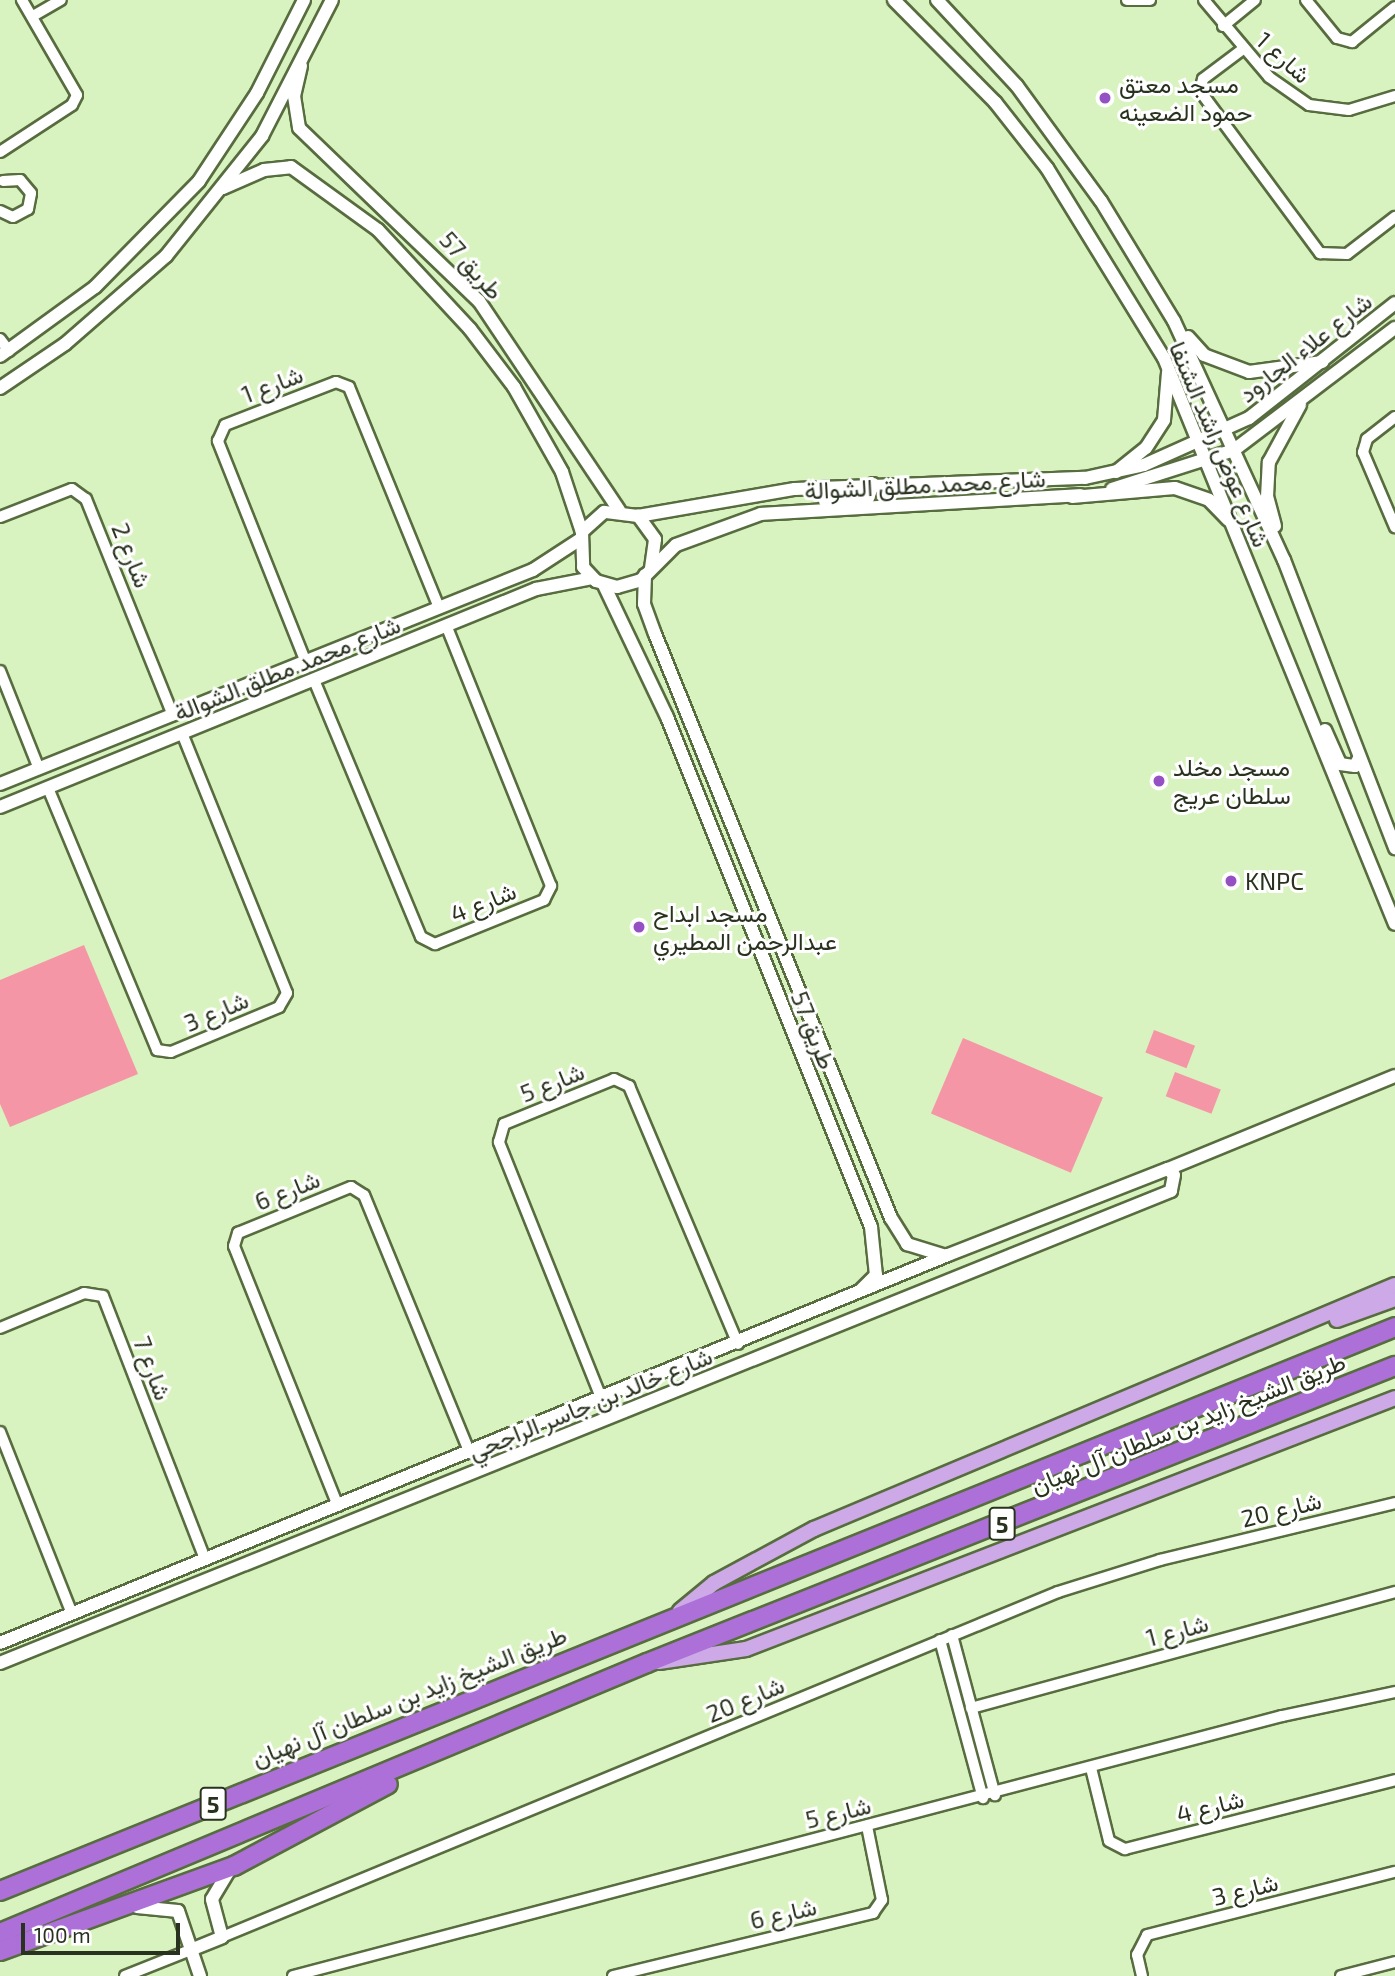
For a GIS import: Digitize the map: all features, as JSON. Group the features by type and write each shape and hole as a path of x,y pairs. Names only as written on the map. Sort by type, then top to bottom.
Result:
{"highway":[{"name":"طريق الشيخ زايد بن سلطان آل نهيان","path":"0,1891 680,1611 1395,1328"},
{"name":"طريق الشيخ زايد بن سلطان آل نهيان","path":"0,1933 421,1762 648,1662 1395,1366"},
{"path":"0,1951 132,1908 234,1866 360,1802 421,1762"}],"main road":[{"name":"طريق الشيخ زايد بن سلطان آل نهيان","path":"680,1611 714,1583 814,1528 1196,1371 1395,1285"},
{"path":"1196,1371 1395,1299"},
{"name":"طريق الشيخ زايد بن سلطان آل نهيان","path":"648,1662 746,1649 1395,1396"}],"street":[{"path":"0,152 72,105 77,95 22,0"},
{"path":"33,16 61,0"},
{"path":"0,339 4,354 95,287 199,181 257,93 304,0"},
{"path":"0,388 65,344 157,264 223,188 262,136 301,66 332,0"},
{"name":"شارع عوض راشد الشنفا","path":"894,0 995,102 1047,169 1164,358 1203,443 1237,536 1395,924"},
{"name":"شارع عوض راشد الشنفا","path":"937,0 1024,95 1101,201 1174,321 1284,560 1395,848"},
{"path":"1127,0 1150,0"},
{"name":"شارع 1","path":"1204,0 1243,49 1309,105 1349,110 1395,96"},
{"path":"1223,26 1255,0"},
{"path":"1306,0 1337,38 1352,42 1395,7"},
{"path":"1243,49 1203,79 1200,91 1320,253 1347,254 1395,217"},
{"name":"طريق 57","path":"301,66 294,111 308,141 418,237 480,301 619,510"},
{"name":"طريق 57","path":"223,188 276,168 307,173 378,230 461,319 533,418 562,472 581,536"},
{"path":"0,211 13,217 28,209 31,193 20,180 1,181"},
{"path":"461,319 480,301"},
{"name":"شارع علاء الجارود","path":"1203,443 1226,432 1322,362 1395,303"},
{"path":"1174,321 1204,355 1249,372 1322,362"},
{"name":"شارع علاء الجارود","path":"1210,461 1234,450 1300,405 1395,328"},
{"path":"1116,472 1146,448 1164,420 1170,395 1164,358"},
{"name":"شارع 1","path":"305,660 218,441 225,425 336,382 349,387 439,607"},
{"path":"1284,560 1268,478 1278,436 1300,405"},
{"path":"1395,416 1367,439 1363,452 1395,527"},
{"name":"شارع محمد مطلق الشوالة","path":"638,516 667,515 746,495 873,484 1116,472 1203,443"},
{"name":"شارع محمد مطلق الشوالة","path":"648,572 676,545 761,514 1072,497 1210,461"},
{"path":"761,514 778,504 868,498 873,484"},
{"name":"شارع 2","path":"0,517 72,489 86,499 173,715"},
{"path":"1072,497 1184,489 1217,506 1237,536"},
{"path":"619,510 638,516 655,539 648,572 623,587 604,585 592,578 580,561 581,536 597,515 619,510"},
{"name":"شارع محمد مطلق الشوالة","path":"0,784 533,570 581,536"},
{"name":"طريق 57","path":"648,572 645,604 891,1218 907,1244 948,1255"},
{"name":"شارع محمد مطلق الشوالة","path":"0,807 446,625 558,582 592,578"},
{"name":"طريق 57","path":"604,585 667,717 871,1227 876,1275 856,1295"},
{"name":"شارع 4","path":"314,680 421,937 435,944 544,900 551,886 446,625"},
{"path":"1280,640 1340,764 1354,766 1359,758"},
{"path":"0,671 39,769"},
{"path":"657,696 677,687"},
{"path":"667,717 672,709 687,710"},
{"path":"131,732 126,746 139,751"},
{"name":"شارع 3","path":"48,788 157,1050 170,1052 279,1007 287,993 183,733"},
{"path":"96,744 106,752 103,766"},
{"name":"شارع خالد بن جاسر الراجحي","path":"0,1643 602,1400 948,1255 1395,1076"},
{"name":"شارع 5","path":"602,1400 499,1142 504,1124 614,1079 629,1086 737,1344"},
{"name":"شارع خالد بن جاسر الراجحي","path":"0,1663 1171,1191 1175,1180 1168,1169"},
{"name":"شارع 6","path":"338,1506 234,1246 238,1233 351,1187 365,1195 470,1453"},
{"path":"871,1227 887,1228 891,1218"},
{"name":"شارع 7","path":"0,1328 84,1293 103,1296 205,1559"},
{"path":"0,1432 72,1614"},
{"name":"شارع 20","path":"125,1976 952,1635 1125,1569 1395,1503"},
{"path":"286,1527 293,1545"},
{"path":"255,1539 263,1547 261,1559"},
{"name":"شارع 1","path":"971,1708 1395,1592"},
{"path":"952,1635 995,1795"},
{"path":"940,1640 983,1798"},
{"name":"شارع 5","path":"293,1975 1395,1692"},
{"name":"شارع 4","path":"1091,1768 1109,1841 1125,1849 1395,1780"},
{"name":"شارع 6","path":"613,1976 873,1913 882,1900 867,1826"},
{"path":"222,1937 212,1899 234,1866"},
{"name":"شارع 3","path":"1142,1976 1137,1955 1147,1936 1395,1872"},
{"path":"132,1908 174,1907 193,1949 200,1976"},
{"path":"1340,1976 1395,1962"}],"shaded area":[{"path":"84,945 138,1074 10,1127 0,1104 0,980"},
{"path":"1154,1030 1195,1046 1186,1068 1145,1052"},
{"path":"963,1038 1103,1097 1071,1173 931,1113"},
{"path":"1175,1072 1221,1090 1211,1114 1166,1096"}],"place":[{"name":"مسجد معتق حمود الضعينه","path":"1105,98"},
{"name":"مسجد مخلد سلطان عريج","path":"1159,781"},
{"name":"KNPC","path":"1231,881"},
{"name":"مسجد ابداح عبدالرحمن المطيري","path":"639,927"}]}
